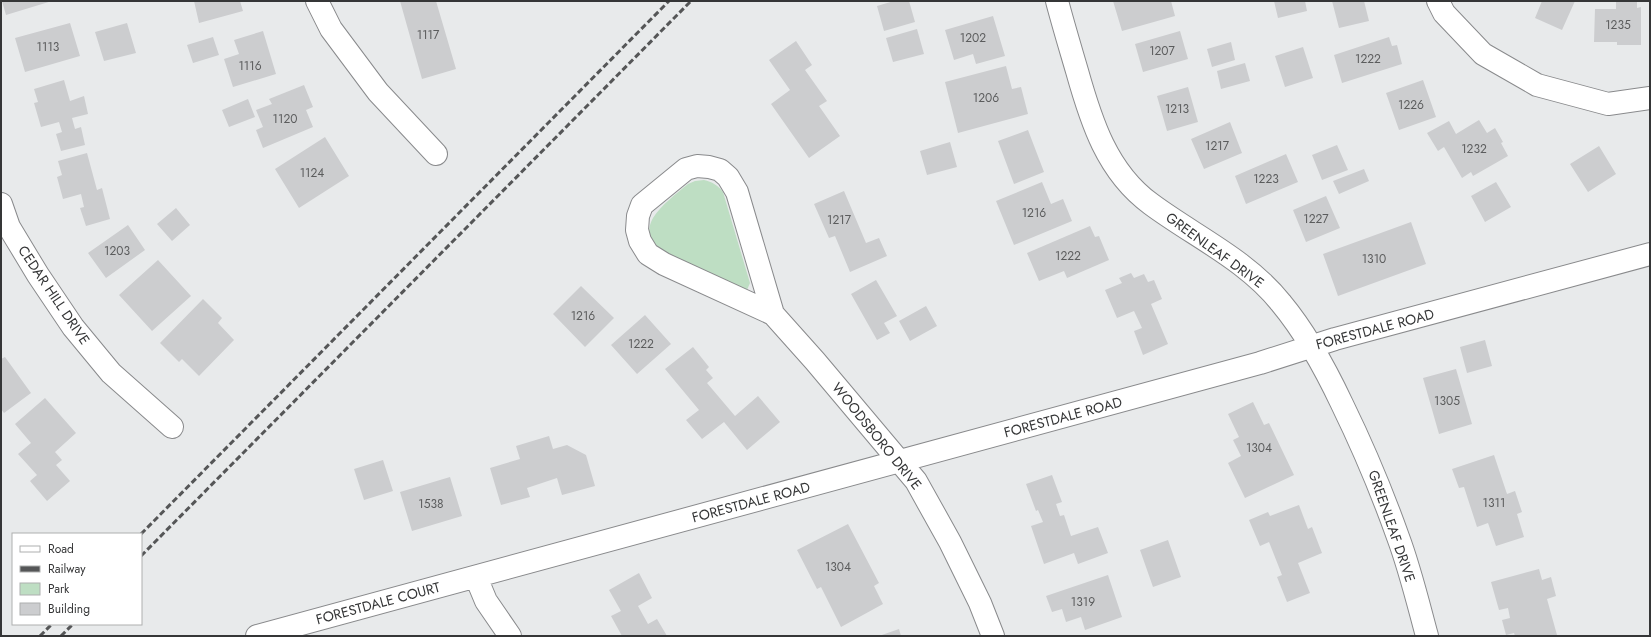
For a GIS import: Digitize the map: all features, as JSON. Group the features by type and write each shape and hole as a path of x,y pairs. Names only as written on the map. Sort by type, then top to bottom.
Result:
{"street":[{"path":"317,1 331,29 378,92 436,154"},
{"name":"GREENLEAF DRIVE","path":"1057,1 1087,107 1097,135 1110,160 1128,184 1149,203 1224,253 1258,278 1280,302 1312,346 1328,375 1366,455 1399,538 1427,636"},
{"path":"1438,1 1444,13 1483,54 1536,85 1608,104 1650,98"},
{"name":"WOODSBORO DRIVE","path":"773,314 737,192 728,177 720,170 697,166 686,169 642,205 638,216 637,230 640,241 648,254 664,264 773,314 815,361 881,441 900,461 916,481 950,542 980,603 993,636"},
{"name":"CEDAR HILL DRIVE","path":"1,204 9,227 73,327 112,374 172,427"},
{"name":"FORESTDALE ROAD","path":"476,577 1260,363 1312,346 1650,254"},
{"path":"476,577 486,601 510,636"},
{"name":"FORESTDALE COURT","path":"257,636 476,577"}],"green space":[{"path":"704,180 715,184 723,192 750,283 747,290 669,257 659,251 651,242 649,235 650,224 660,209 688,184 695,181"}],"building":[{"path":"2,1 52,1 6,15"},
{"path":"194,1 240,1 243,11 199,23"},
{"path":"400,1 436,1 456,69 422,79"},
{"path":"894,1 909,1 915,22 884,31 877,6"},
{"path":"1113,1 1171,1 1175,16 1122,31"},
{"path":"1274,1 1305,1 1307,11 1278,18"},
{"path":"1332,1 1364,1 1369,21 1339,28"},
{"path":"1542,1 1575,1 1562,30 1535,18"},
{"path":"1616,1 1637,1 1637,8 1641,7 1641,45 1617,45 1617,42 1594,42 1595,9 1616,9"},
{"path":"993,16 1005,56 976,64 973,54 954,60 945,30"},
{"path":"70,23 80,56 25,72 15,38"},
{"path":"127,23 136,53 104,61 95,32"},
{"path":"917,29 924,54 893,62 886,38"},
{"path":"263,31 276,74 233,87 224,59 239,54 234,40"},
{"path":"1180,31 1188,59 1143,72 1135,44"},
{"path":"213,37 219,55 193,63 187,45"},
{"path":"1389,37 1392,46 1397,45 1402,64 1342,83 1334,55"},
{"path":"796,41 812,65 805,70 827,101 819,106 840,136 809,158 771,104 790,90 769,60"},
{"path":"1231,42 1235,60 1212,67 1207,49"},
{"path":"1303,47 1313,78 1285,87 1275,56"},
{"path":"1245,63 1250,81 1221,89 1217,71"},
{"path":"1006,66 1012,89 1021,87 1028,114 958,133 945,82"},
{"path":"64,80 70,101 84,96 88,114 72,118 75,129 81,127 85,145 61,151 56,134 62,132 59,122 41,127 34,103 38,102 34,89"},
{"path":"1423,80 1436,117 1399,130 1386,93"},
{"path":"304,85 313,107 306,110 313,127 263,148 256,130 263,127 256,110 272,104 269,99"},
{"path":"1188,87 1198,122 1167,131 1157,96"},
{"path":"248,99 255,117 229,127 222,110"},
{"path":"1479,120 1487,133 1495,128 1503,142 1501,143 1508,156 1473,176 1471,172 1462,178 1444,147 1438,151 1427,133 1449,121 1456,134"},
{"path":"1230,122 1242,153 1204,169 1191,139"},
{"path":"1028,130 1044,172 1014,184 998,141"},
{"path":"325,137 349,176 299,208 275,169"},
{"path":"950,142 957,167 927,175 920,151"},
{"path":"1337,145 1348,170 1322,180 1312,155"},
{"path":"1599,146 1616,174 1588,192 1570,164"},
{"path":"87,153 97,190 102,188 110,219 86,226 80,208 84,207 81,194 63,199 57,177 62,175 58,161"},
{"path":"1286,154 1298,182 1246,204 1235,176"},
{"path":"1364,169 1369,181 1339,194 1333,181"},
{"path":"1042,182 1051,204 1063,199 1072,221 1014,245 996,201"},
{"path":"1496,182 1511,207 1485,222 1471,196"},
{"path":"844,191 866,243 879,238 887,256 850,272 835,236 829,238 814,204"},
{"path":"1326,196 1340,228 1306,242 1293,210"},
{"path":"176,208 190,225 172,241 157,224"},
{"path":"1411,222 1426,264 1338,296 1323,254"},
{"path":"128,225 145,250 106,278 88,253"},
{"path":"1090,226 1095,237 1099,236 1109,260 1067,278 1064,271 1039,281 1027,253"},
{"path":"158,260 191,296 152,331 119,295"},
{"path":"1131,273 1134,278 1144,274 1148,282 1154,280 1162,299 1151,304 1168,344 1143,355 1134,331 1142,328 1134,311 1117,318 1105,290 1122,283 1119,278"},
{"path":"876,280 897,316 884,323 890,333 877,340 851,294"},
{"path":"581,286 614,318 585,347 553,314"},
{"path":"203,299 222,318 218,323 234,340 199,376 182,359 179,362 160,343"},
{"path":"926,306 937,326 910,341 899,321"},
{"path":"645,315 671,344 637,374 611,345"},
{"path":"1485,340 1492,366 1467,373 1460,347"},
{"path":"693,347 709,367 706,370 713,378 707,383 735,416 758,396 780,422 747,450 724,422 702,439 686,420 699,410 665,369"},
{"path":"5,357 31,393 4,413 1,409 1,359"},
{"path":"1456,369 1472,424 1439,434 1423,378"},
{"path":"45,398 76,433 55,452 62,460 56,465 70,481 47,501 30,481 37,475 18,454 31,443 15,424"},
{"path":"1253,402 1264,425 1269,423 1294,475 1245,498 1228,463 1241,456 1233,440 1239,437 1228,414"},
{"path":"549,436 553,449 567,445 586,455 595,486 562,495 557,478 527,488 530,497 501,505 490,468 520,459 516,446"},
{"path":"1494,455 1507,494 1515,491 1522,512 1517,514 1524,537 1496,546 1488,523 1477,527 1464,487 1459,488 1452,469"},
{"path":"383,460 393,491 364,500 354,469"},
{"path":"1052,475 1062,502 1056,504 1060,516 1064,515 1071,536 1098,527 1108,553 1078,564 1074,553 1044,564 1031,526 1043,522 1038,510 1036,511 1026,484"},
{"path":"450,477 462,516 412,531 400,492"},
{"path":"1299,505 1308,529 1312,527 1322,553 1298,563 1310,593 1287,602 1277,577 1282,575 1269,542 1260,546 1249,520 1268,512 1270,516"},
{"path":"848,524 879,583 874,586 883,604 841,627 821,587 817,589 797,550"},
{"path":"1168,540 1181,577 1153,587 1140,550"},
{"path":"1539,569 1542,580 1551,577 1556,596 1547,599 1557,635 1515,636 1514,633 1506,635 1502,620 1510,618 1508,608 1499,610 1491,582"},
{"path":"639,573 652,598 638,606 648,624 657,619 667,636 622,636 611,616 621,611 609,590"},
{"path":"1108,575 1122,617 1085,630 1081,617 1066,622 1062,609 1052,612 1046,596"},
{"path":"899,629 901,636 879,636"}],"railway":[{"path":"142,533 669,1"},
{"path":"142,555 691,1"},
{"path":"40,636 51,625"},
{"path":"61,636 72,625"}]}
